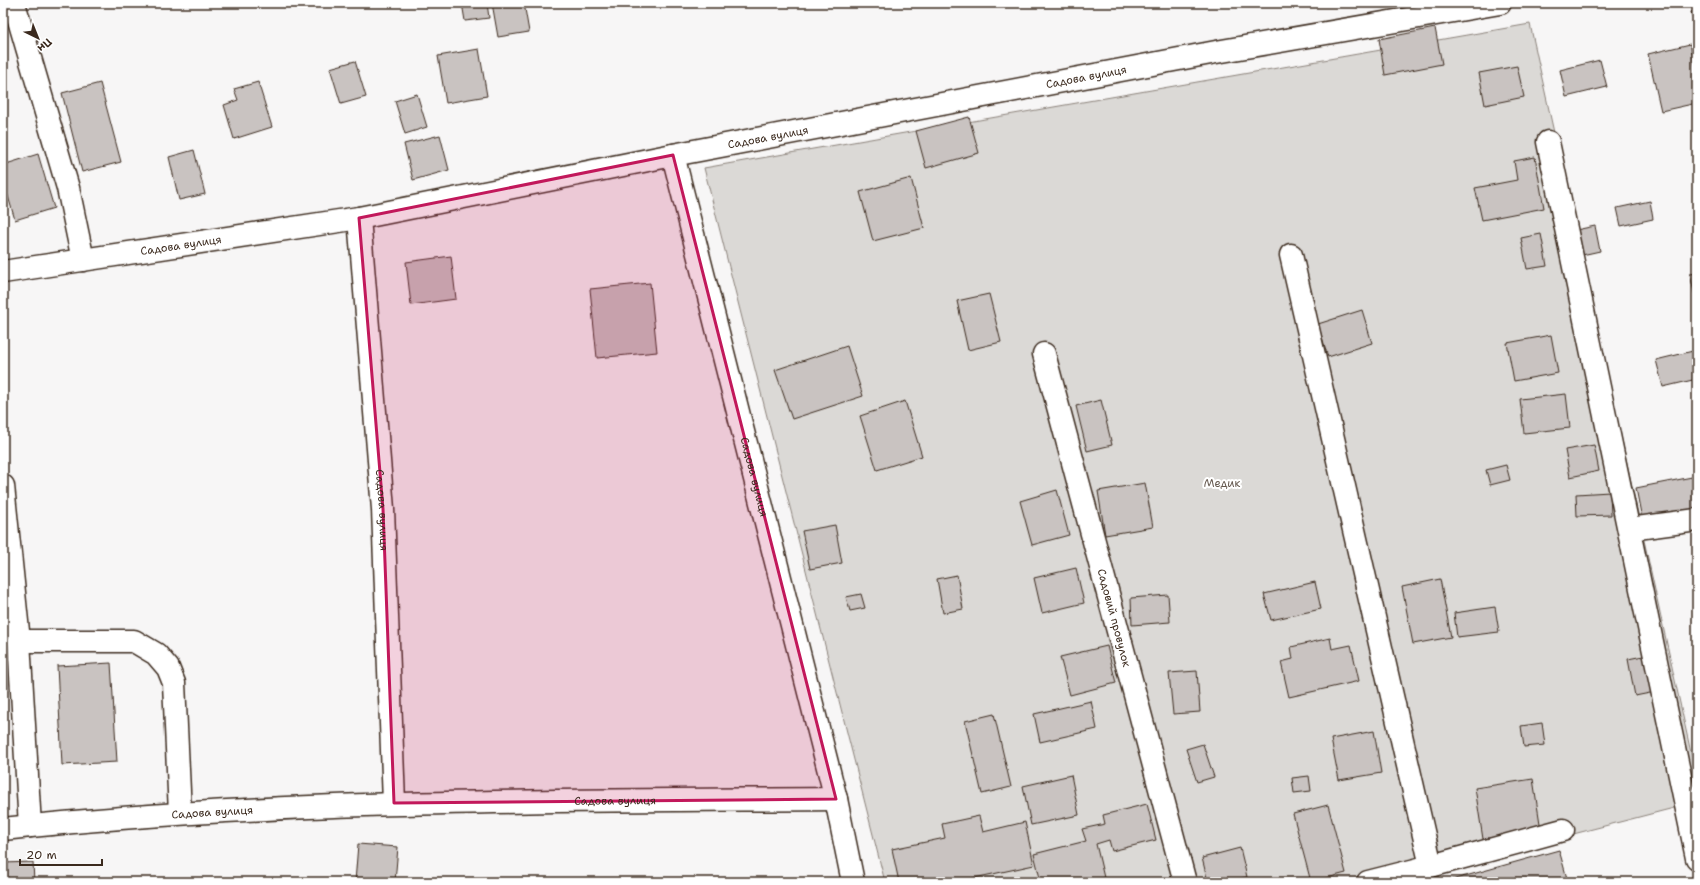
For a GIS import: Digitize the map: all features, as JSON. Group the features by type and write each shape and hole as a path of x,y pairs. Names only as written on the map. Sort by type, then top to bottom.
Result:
{"street":[{"name":"Садова вулиця","path":"3,272 358,218 672,155 1208,53 1500,3"},
{"path":"16,10 68,188 83,260"},
{"path":"1548,142 1630,529 1697,858"},
{"name":"Садова вулиця","path":"672,155 836,799 853,882"},
{"name":"Садова вулиця","path":"358,218 383,509 394,803"},
{"path":"1291,255 1432,866"},
{"name":"Садовий провулок","path":"1044,354 1185,882"},
{"path":"3,486 19,641 30,826"},
{"path":"1630,529 1697,520"},
{"path":"19,641 134,641 156,654 168,668 174,683 180,813"},
{"name":"Садова вулиця","path":"3,829 180,813 394,803 836,799"},
{"path":"1368,882 1563,830"}],"highlighted area":[{"path":"673,155 836,799 394,803 383,509 359,218"}],"green space":[{"name":"Медик","path":"1530,24 1697,780 1697,802 1388,882 885,882 704,168"}],"building":[{"path":"462,3 487,3 489,18 465,21"},
{"path":"492,3 524,3 529,32 498,37"},
{"path":"1697,10 1697,39 1691,12"},
{"path":"1435,28 1442,64 1385,75 1379,39"},
{"path":"1690,44 1697,72 1697,103 1661,111 1648,54"},
{"path":"479,49 487,96 446,103 438,56"},
{"path":"1600,60 1607,87 1566,97 1560,70"},
{"path":"355,61 366,97 341,104 330,68"},
{"path":"1517,66 1524,97 1485,105 1479,73"},
{"path":"258,82 272,127 234,139 224,105 238,100 234,89"},
{"path":"100,83 121,162 82,172 62,93"},
{"path":"417,94 427,127 405,134 395,101"},
{"path":"969,117 979,153 926,168 916,131"},
{"path":"440,135 449,170 413,180 404,144"},
{"path":"194,150 205,194 179,200 169,157"},
{"path":"38,154 54,208 15,220 3,179 3,165"},
{"path":"1535,157 1544,208 1482,220 1475,188 1517,180 1514,161"},
{"path":"911,178 924,228 873,241 860,192"},
{"path":"1650,201 1653,219 1621,226 1617,208"},
{"path":"1595,226 1600,251 1582,255 1576,230"},
{"path":"1541,234 1547,266 1527,269 1521,238"},
{"path":"451,256 456,299 411,305 406,262"},
{"path":"1697,273 1697,306 1690,274"},
{"path":"650,283 657,352 597,358 590,289"},
{"path":"989,294 1001,342 968,350 957,301"},
{"path":"1362,310 1372,343 1328,357 1318,324"},
{"path":"1551,335 1558,373 1514,381 1507,343"},
{"path":"847,346 863,396 792,419 775,370"},
{"path":"1697,350 1697,379 1663,387 1656,360"},
{"path":"1566,394 1570,428 1524,433 1520,399"},
{"path":"1101,400 1112,445 1087,451 1076,406"},
{"path":"905,401 922,456 877,470 860,416"},
{"path":"1594,445 1599,471 1570,477 1565,450"},
{"path":"1506,465 1510,480 1490,485 1486,470"},
{"path":"1697,476 1697,509 1642,519 1636,488"},
{"path":"1145,483 1153,527 1105,535 1098,491"},
{"path":"1057,490 1069,535 1032,545 1020,501"},
{"path":"1610,492 1611,515 1577,516 1576,494"},
{"path":"835,525 842,563 810,569 802,531"},
{"path":"1076,568 1084,603 1042,613 1034,578"},
{"path":"957,575 963,609 943,613 937,579"},
{"path":"1440,579 1451,637 1413,644 1402,587"},
{"path":"1315,582 1321,609 1271,620 1264,594"},
{"path":"861,594 865,608 850,611 846,597"},
{"path":"1168,595 1170,622 1132,625 1131,598"},
{"path":"1495,607 1499,632 1457,637 1454,613"},
{"path":"1330,638 1332,649 1351,645 1359,681 1289,697 1281,662 1293,659 1291,647"},
{"path":"1107,646 1116,683 1070,695 1060,657"},
{"path":"1648,655 1655,692 1635,696 1628,659"},
{"path":"111,663 117,762 62,765 57,666"},
{"path":"1197,671 1200,712 1173,714 1169,673"},
{"path":"1091,701 1097,729 1040,742 1034,714"},
{"path":"994,714 1011,787 982,794 965,721"},
{"path":"1542,723 1545,745 1524,747 1521,726"},
{"path":"1374,731 1381,773 1339,780 1331,739"},
{"path":"1203,744 1214,777 1197,782 1186,749"},
{"path":"1071,775 1079,815 1031,825 1023,786"},
{"path":"1309,776 1311,791 1294,793 1292,778"},
{"path":"1533,779 1541,830 1483,839 1475,788"},
{"path":"1147,804 1156,840 1112,851 1109,840 1096,844 1105,882 1041,882 1034,854 1086,841 1082,829 1105,824 1103,815"},
{"path":"1328,805 1346,873 1311,882 1293,814"},
{"path":"979,816 983,832 1025,822 1034,865 956,882 899,882 892,849 945,838 942,824"},
{"path":"358,844 398,847 395,882 355,882"},
{"path":"1240,848 1247,877 1228,882 1208,882 1202,858"},
{"path":"1559,850 1568,882 1444,882"},
{"path":"33,862 34,882 3,882 3,863"}]}
